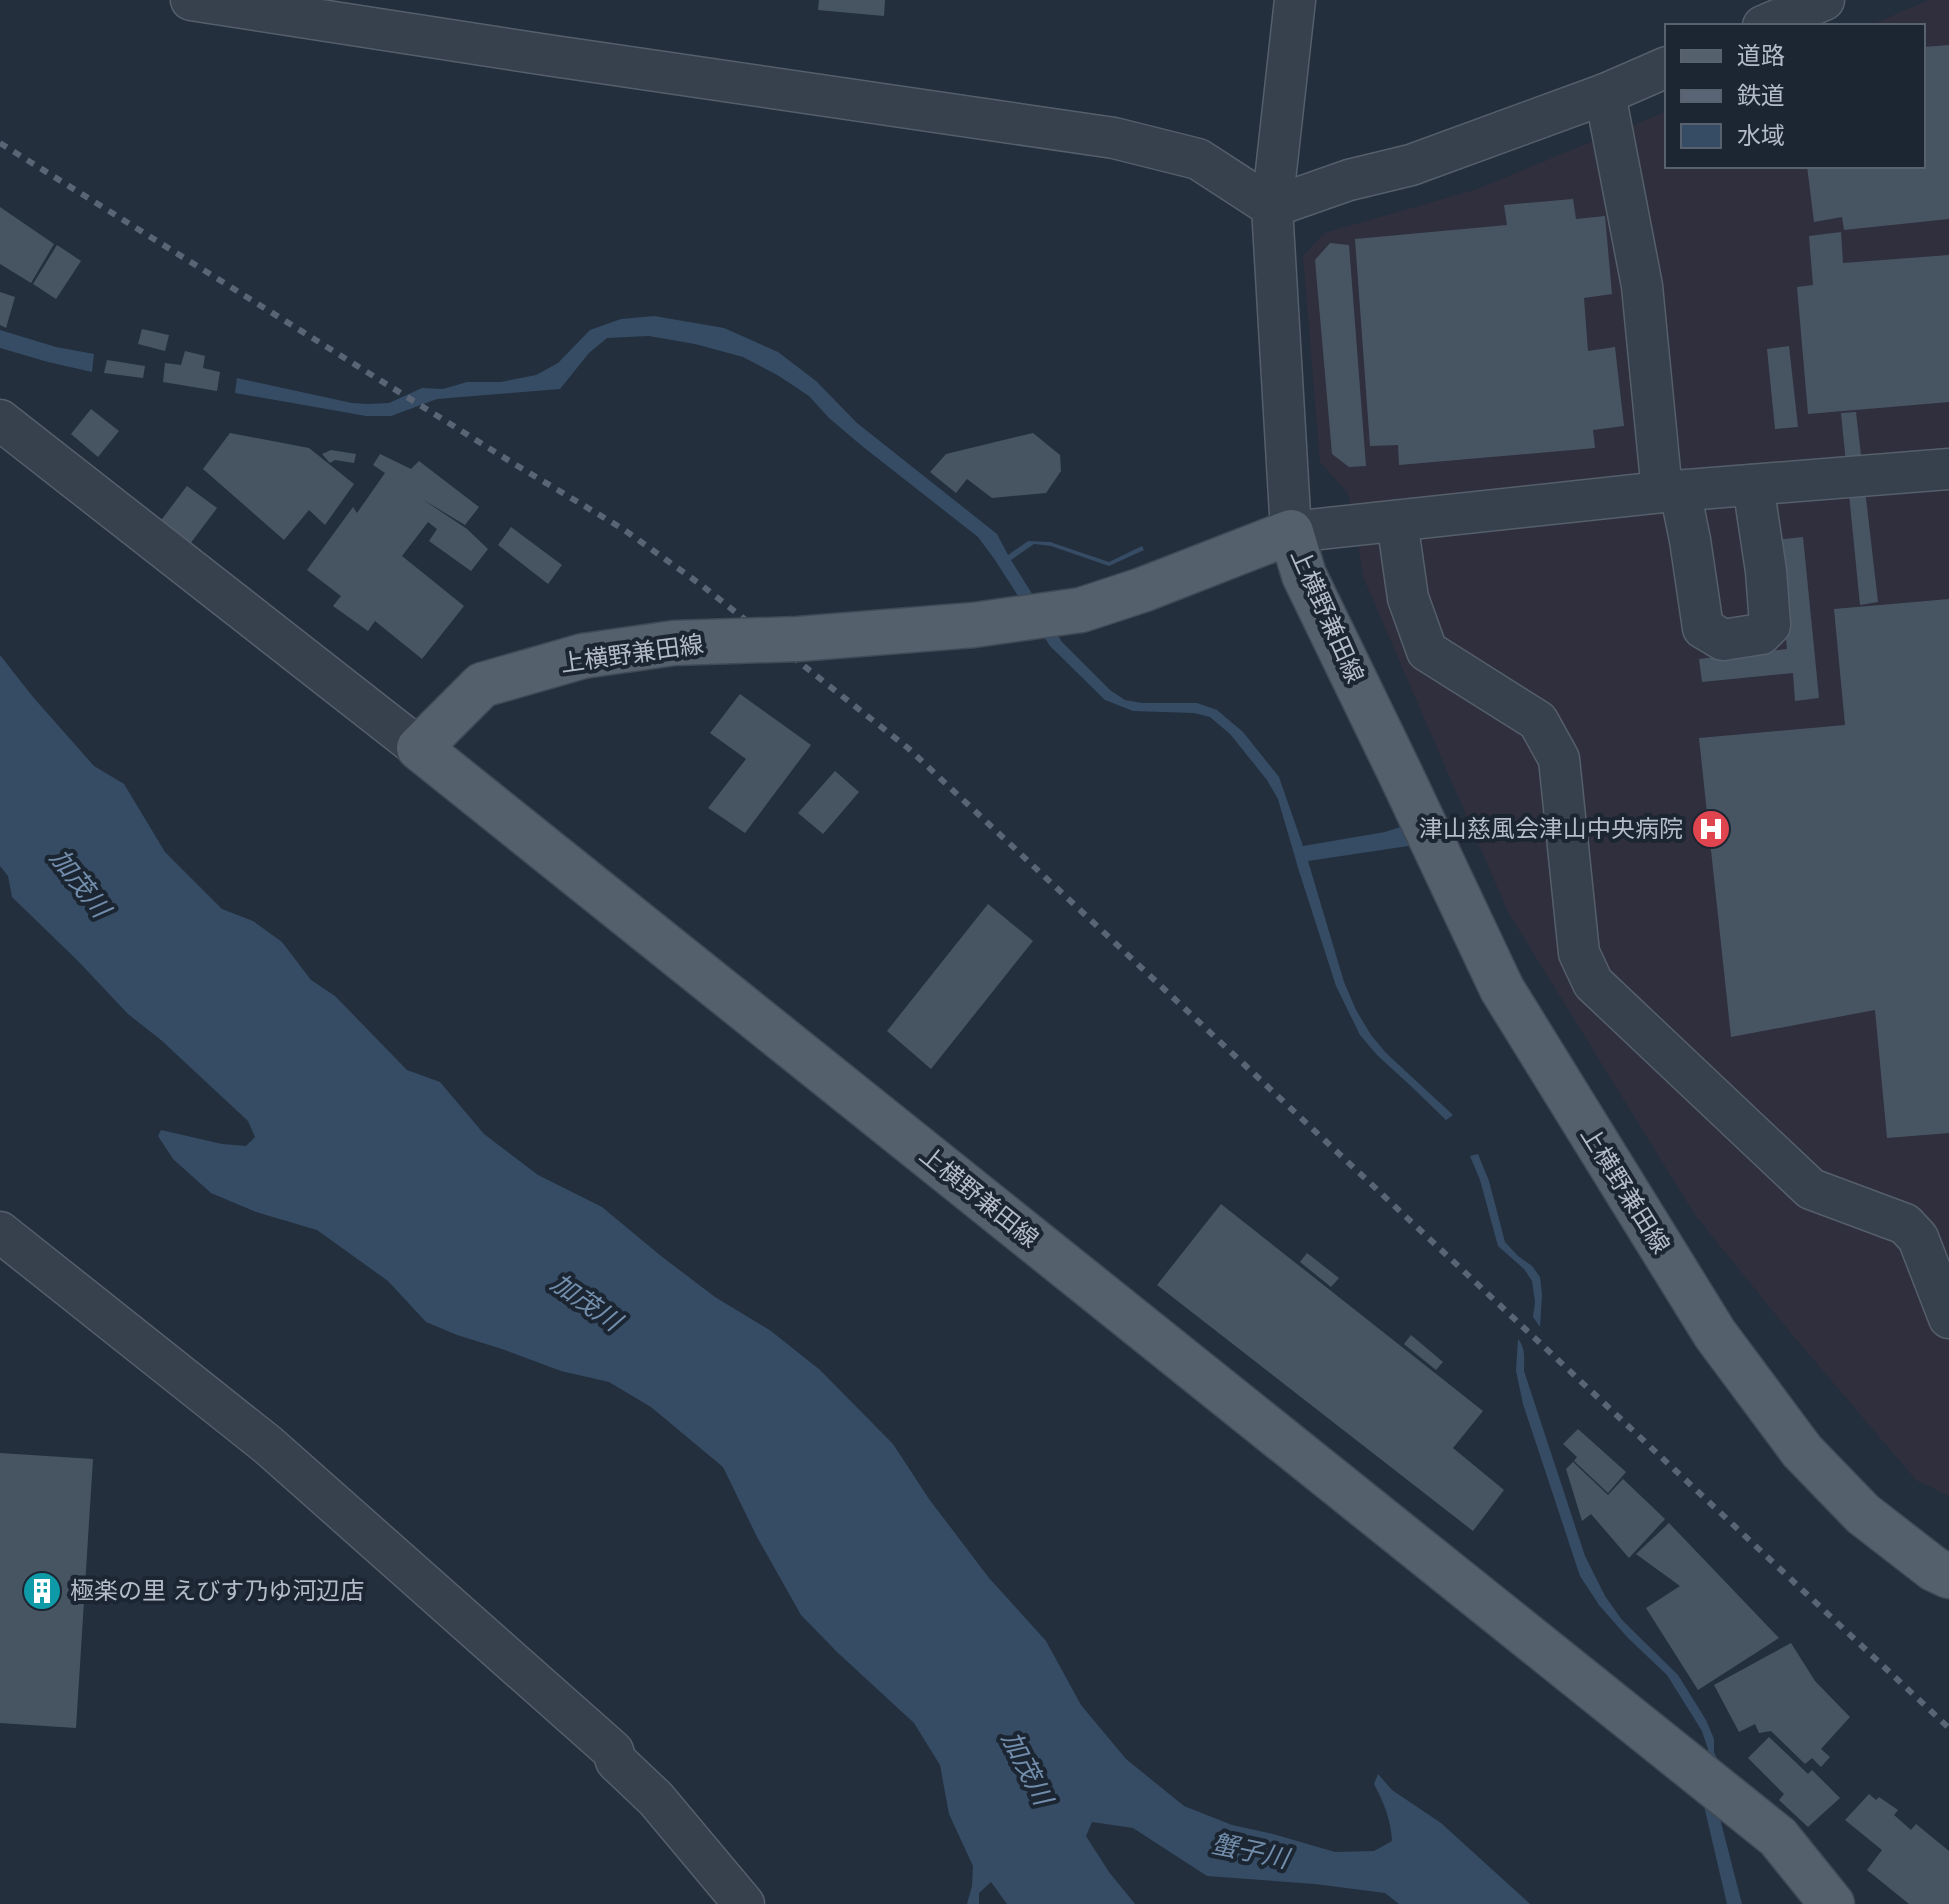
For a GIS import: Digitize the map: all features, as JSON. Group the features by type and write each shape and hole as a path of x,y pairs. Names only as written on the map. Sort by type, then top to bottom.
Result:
{"main road":[{"name":"上横野兼田線","path":"1832,1904 1778,1837 419,748 482,685 583,656 674,643 798,639 974,625 1081,610 1142,590 1291,532 1304,575 1502,989 1707,1321 1802,1451 1863,1514 1934,1569 1949,1576"}],"street":[{"path":"191,0 1114,138 1198,159 1272,207"},
{"path":"1295,0 1272,207 1291,532 1671,492 1949,469"},
{"path":"1768,24 1824,0"},
{"path":"1272,207 1349,180 1411,165 1605,94 1665,68"},
{"path":"1605,94 1642,286 1671,492 1690,540 1703,628 1723,640 1761,634 1770,625 1766,571 1753,485"},
{"path":"0,420 419,748"},
{"path":"1397,521 1408,598 1427,651 1538,721 1559,759 1579,953 1593,983 1811,1189 1905,1224 1918,1238 1949,1318"},
{"path":"0,1232 268,1445 613,1751 616,1761 656,1799 744,1904"}],"shaded area":[{"name":"津山慈風会津山中央病院","path":"1928,0 1949,0 1949,1496 1916,1480 1695,1215 1508,912 1364,579 1348,493 1320,462 1303,256 1324,233 1474,190 1665,112 1665,168 1925,168 1925,24 1874,24"}],"water":[{"path":"654,316 724,328 778,352 816,381 857,423 997,534 1008,555 1028,541 1050,542 1109,562 1142,546 1144,550 1109,566 1051,546 1034,544 1011,560 1062,642 1110,690 1125,700 1142,703 1197,703 1217,710 1243,732 1279,777 1303,846 1385,832 1429,818 1435,842 1308,861 1344,982 1356,1010 1386,1053 1453,1115 1446,1120 1360,1035 1336,986 1278,799 1267,780 1230,734 1210,717 1194,713 1133,711 1105,700 1050,646 978,537 862,446 809,396 779,376 743,357 649,336 607,338 589,353 560,389 437,399 391,416 366,416 235,393 237,378 352,403 389,403 422,388 443,389 467,382 501,382 536,375 558,363 590,330 621,319"},
{"path":"0,330 56,347 94,354 92,372 0,348"},
{"path":"0,655 94,766 124,784 165,852 222,909 253,921 282,942 311,980 335,996 407,1070 440,1082 484,1134 538,1175 602,1207 715,1297 771,1331 820,1370 893,1444 929,1499 989,1578 1046,1641 1081,1705 1126,1759 1184,1806 1232,1825 1335,1852 1374,1851 1392,1841 1386,1812 1374,1784 1378,1774 1392,1790 1441,1823 1530,1904 1399,1904 1385,1893 1207,1876 1133,1828 1092,1822 1086,1836 1135,1904 1007,1904 991,1882 979,1893 979,1904 967,1904 973,1866 949,1814 940,1765 914,1723 801,1615 757,1537 723,1467 651,1407 609,1382 561,1371 426,1322 388,1281 317,1230 256,1212 211,1193 173,1159 158,1136 161,1130 222,1144 246,1146 255,1137 248,1121 161,1040 128,1014 12,897 8,876 0,866"},
{"path":"1478,1154 1489,1181 1505,1242 1540,1277 1540,1327 1533,1317 1535,1302 1532,1281 1524,1269 1498,1246 1480,1180 1470,1156"},
{"path":"1518,1339 1523,1350 1524,1371 1585,1556 1605,1596 1622,1620 1678,1675 1714,1739 1718,1761 1717,1807 1742,1904 1727,1904 1701,1793 1708,1749 1702,1731 1667,1675 1599,1605 1580,1576 1523,1404 1516,1371"}],"building":[{"path":"819,0 885,0 884,16 818,10"},
{"path":"1949,45 1949,219 1844,230 1842,217 1814,222 1807,168 1925,168 1925,47"},
{"path":"1573,199 1576,219 1605,216 1612,294 1584,298 1588,351 1615,347 1624,426 1593,430 1595,448 1399,465 1398,445 1370,446 1355,239 1507,225 1504,205"},
{"path":"0,207 54,244 31,283 0,264"},
{"path":"1841,232 1843,263 1949,255 1949,402 1808,414 1797,287 1813,285 1809,236"},
{"path":"1330,243 1349,245 1366,466 1349,467 1332,454 1315,260"},
{"path":"57,245 81,261 56,299 33,284"},
{"path":"0,292 15,297 6,328 0,325"},
{"path":"142,329 169,335 165,351 138,344"},
{"path":"1789,346 1798,427 1775,429 1767,349"},
{"path":"185,351 205,356 203,368 220,372 217,391 163,382 165,363 181,365"},
{"path":"107,360 145,366 143,378 104,373"},
{"path":"91,409 119,431 98,457 71,434"},
{"path":"1856,412 1878,602 1860,605 1841,413"},
{"path":"230,433 309,448 354,484 325,525 309,510 284,540 203,469"},
{"path":"1033,433 1060,455 1061,471 1046,493 992,498 967,479 956,493 930,472 946,454"},
{"path":"331,450 356,454 354,463 335,460 330,463 322,454"},
{"path":"380,454 411,469 419,461 479,507 465,525 422,499 467,529 488,549 471,571 429,541 437,529 428,522 402,556 464,606 422,659 375,621 368,631 333,606 341,596 307,570 353,507 357,513 385,473 373,465"},
{"path":"187,486 217,508 190,544 159,523"},
{"path":"511,527 562,565 548,584 498,545"},
{"path":"1803,537 1819,698 1795,701 1793,673 1702,682 1699,659 1787,649 1776,540"},
{"path":"1949,599 1949,1133 1887,1138 1875,1010 1731,1037 1699,738 1845,725 1834,609"},
{"path":"740,694 811,745 745,833 708,808 746,759 710,733"},
{"path":"835,771 859,792 823,834 798,813"},
{"path":"988,904 1033,941 931,1069 887,1031"},
{"path":"1221,1204 1483,1411 1453,1448 1504,1490 1473,1531 1157,1285"},
{"path":"1307,1253 1339,1278 1331,1287 1300,1262"},
{"path":"1411,1335 1443,1362 1436,1370 1404,1344"},
{"path":"1578,1429 1626,1472 1608,1493 1574,1461 1577,1457 1563,1444"},
{"name":"極楽の里 えびす乃ゆ河辺店","path":"0,1453 93,1459 76,1728 0,1723"},
{"path":"1573,1462 1608,1495 1623,1479 1665,1519 1629,1558 1591,1514 1582,1521 1566,1469"},
{"path":"1669,1523 1779,1638 1698,1690 1646,1608 1680,1586 1636,1554"},
{"path":"1791,1643 1815,1681 1850,1717 1821,1749 1830,1757 1821,1767 1812,1758 1805,1764 1771,1731 1759,1733 1755,1724 1739,1732 1714,1685"},
{"path":"1769,1737 1808,1774 1812,1770 1840,1798 1808,1827 1779,1800 1784,1794 1748,1758"},
{"path":"1869,1794 1898,1810 1894,1815 1911,1830 1916,1824 1949,1851 1949,1904 1909,1904 1867,1870 1882,1850 1845,1820"}],"railway":[{"path":"0,143 623,529 700,584 908,748 1949,1728"}],"place":[{"name":"津山慈風会津山中央病院","path":"1711,829"},
{"name":"極楽の里 えびす乃ゆ河辺店","path":"42,1591"}],"water label":[{"name":"加茂川","path":"80,883"},
{"name":"加茂川","path":"586,1302"},
{"name":"加茂川","path":"1027,1768"},
{"name":"蟹子川","path":"1250,1851"}]}
